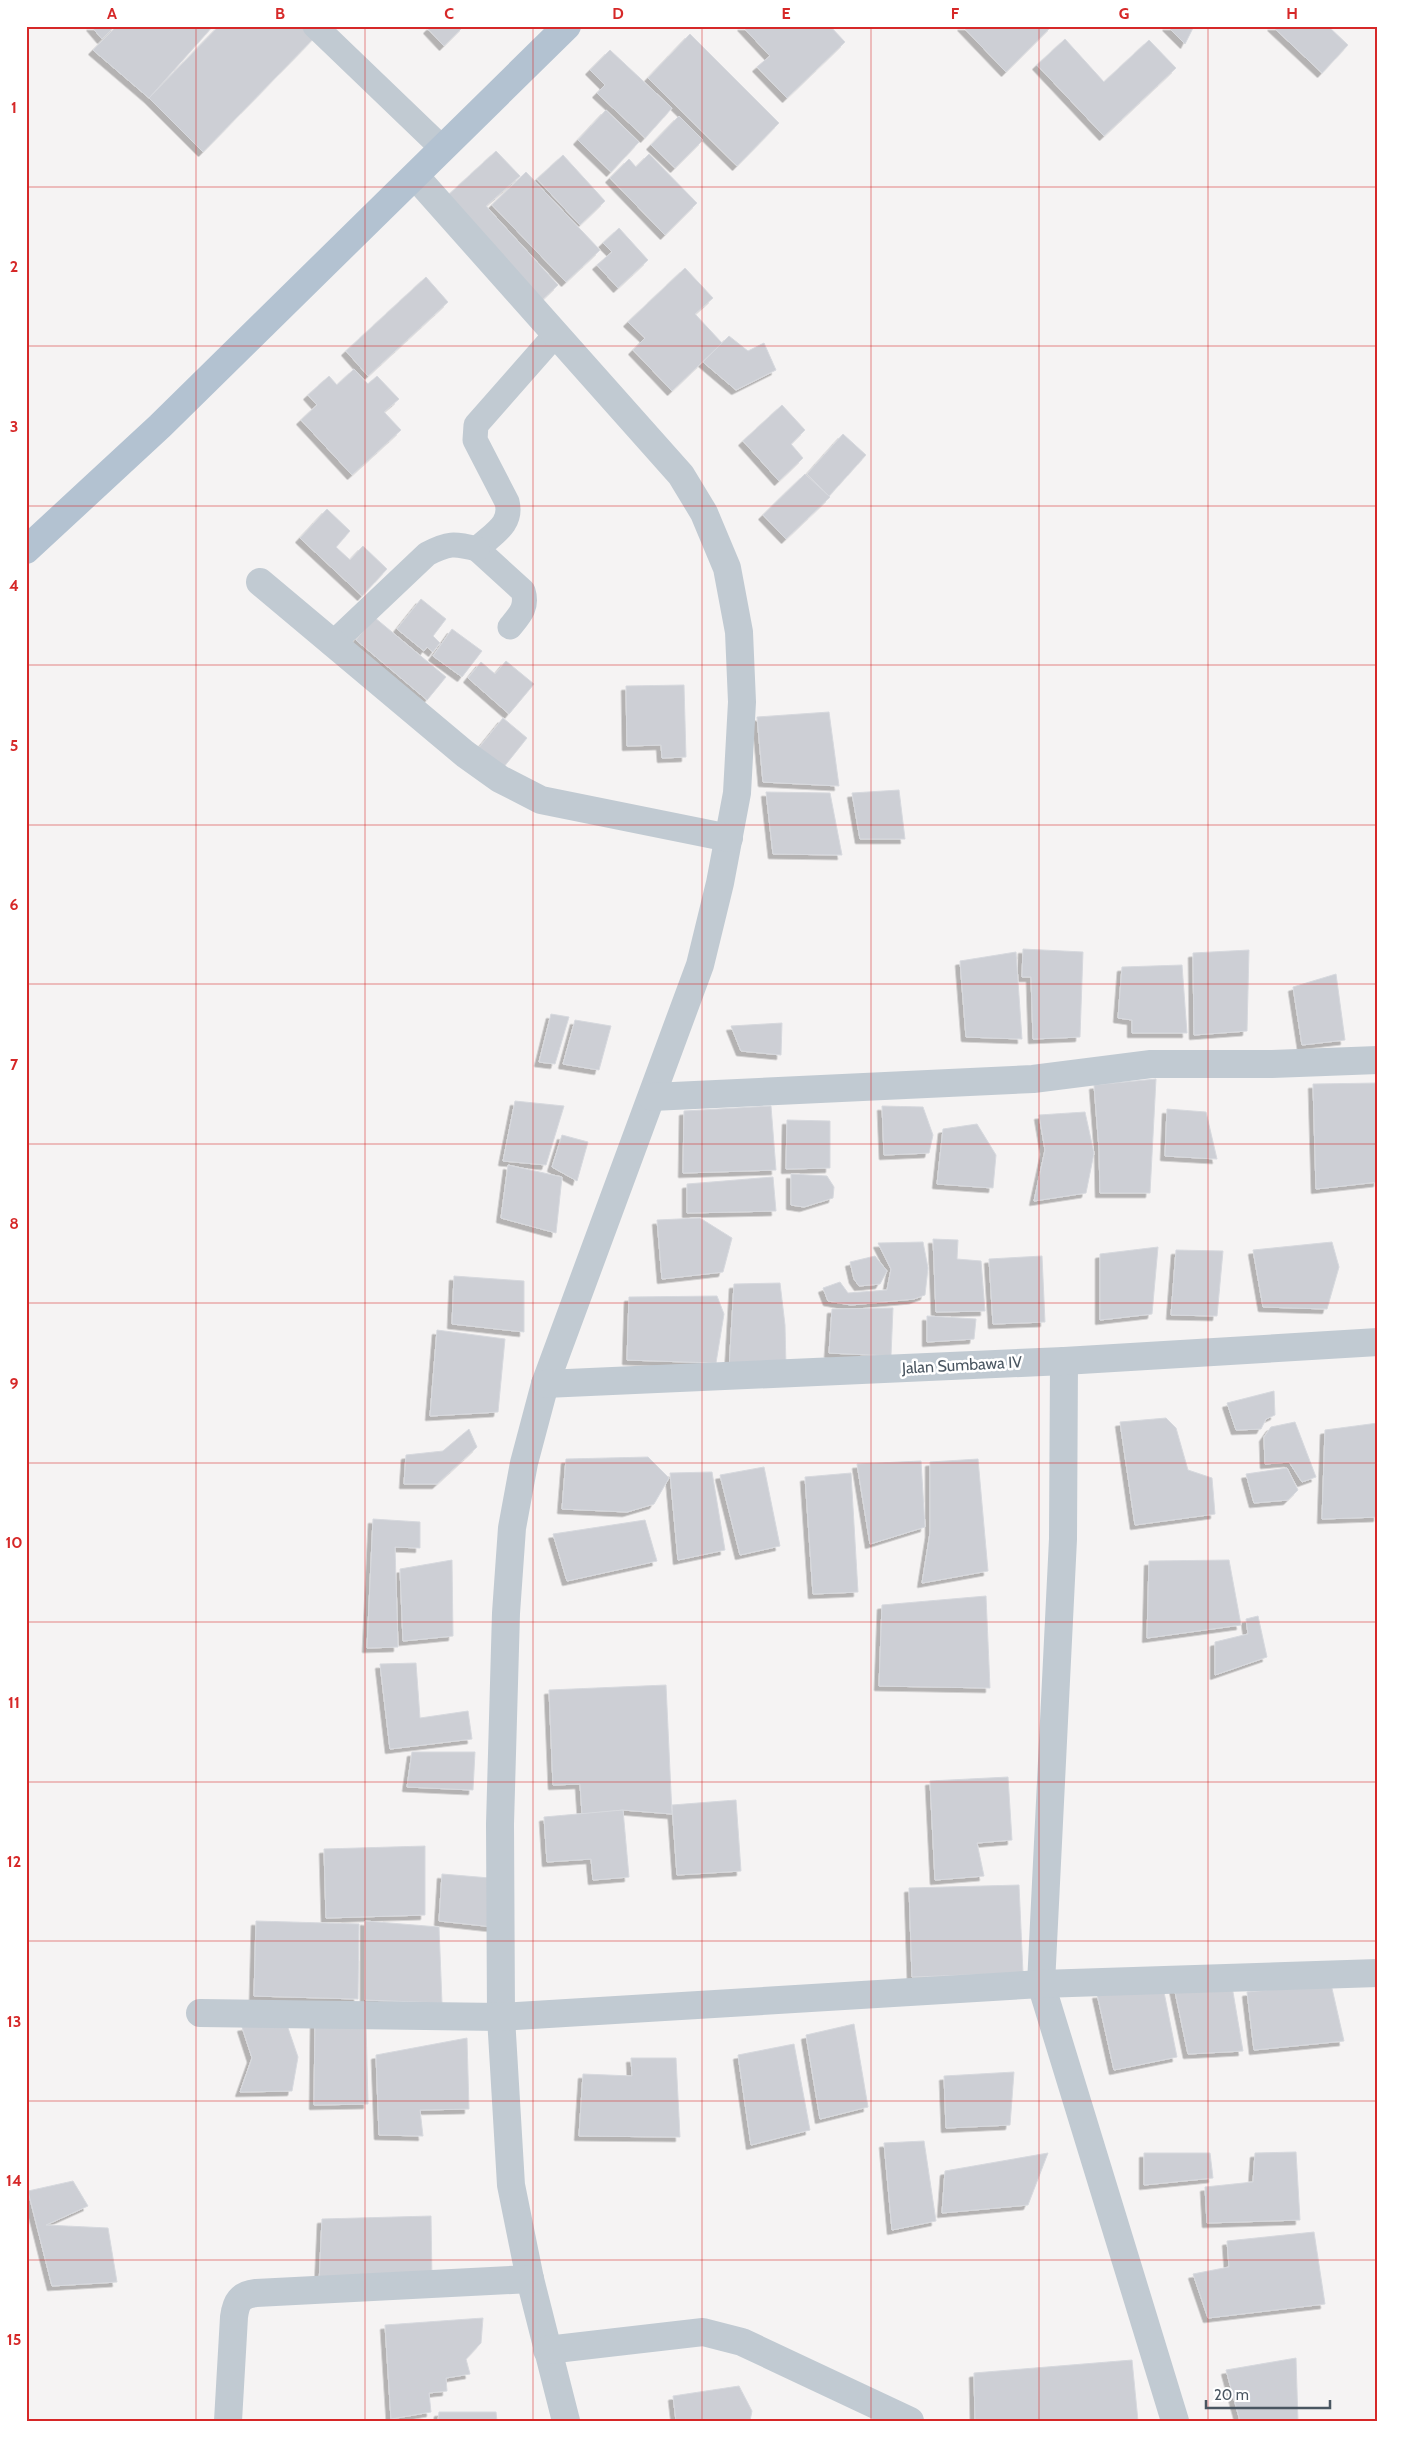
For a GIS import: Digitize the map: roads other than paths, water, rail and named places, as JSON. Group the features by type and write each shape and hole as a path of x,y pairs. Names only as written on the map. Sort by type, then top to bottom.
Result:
{"main road":[{"path":"26,550 160,426 416,177 567,26"}],"street":[{"path":"416,177 681,475 704,513 727,568 740,632 742,702 738,793 700,965 546,1384 524,1462 512,1528 507,1604 500,1824 501,2017 512,2185 530,2279 566,2421"},
{"path":"260,582 465,754 500,779 541,800 729,838"},
{"path":"652,1097 1033,1078 1151,1064 1272,1064 1378,1060"},
{"name":"Jalan Sumbawa IV","path":"546,1384 1064,1361 1378,1342"},
{"path":"1064,1361 1063,1539 1041,1984 1175,2421"},
{"path":"200,2013 501,2017 1041,1984 1378,1973"},
{"path":"228,2421 234,2317 236,2304 241,2297 256,2293 530,2279"},
{"path":"547,2350 703,2332 742,2342 910,2421"}],"lane":[{"path":"315,26 443,149"},
{"path":"477,549 507,521 510,512 507,502 475,440 476,425 556,334"},
{"path":"332,644 427,554 441,546 454,543 477,549 523,591 526,600 525,608 510,627"}]}
